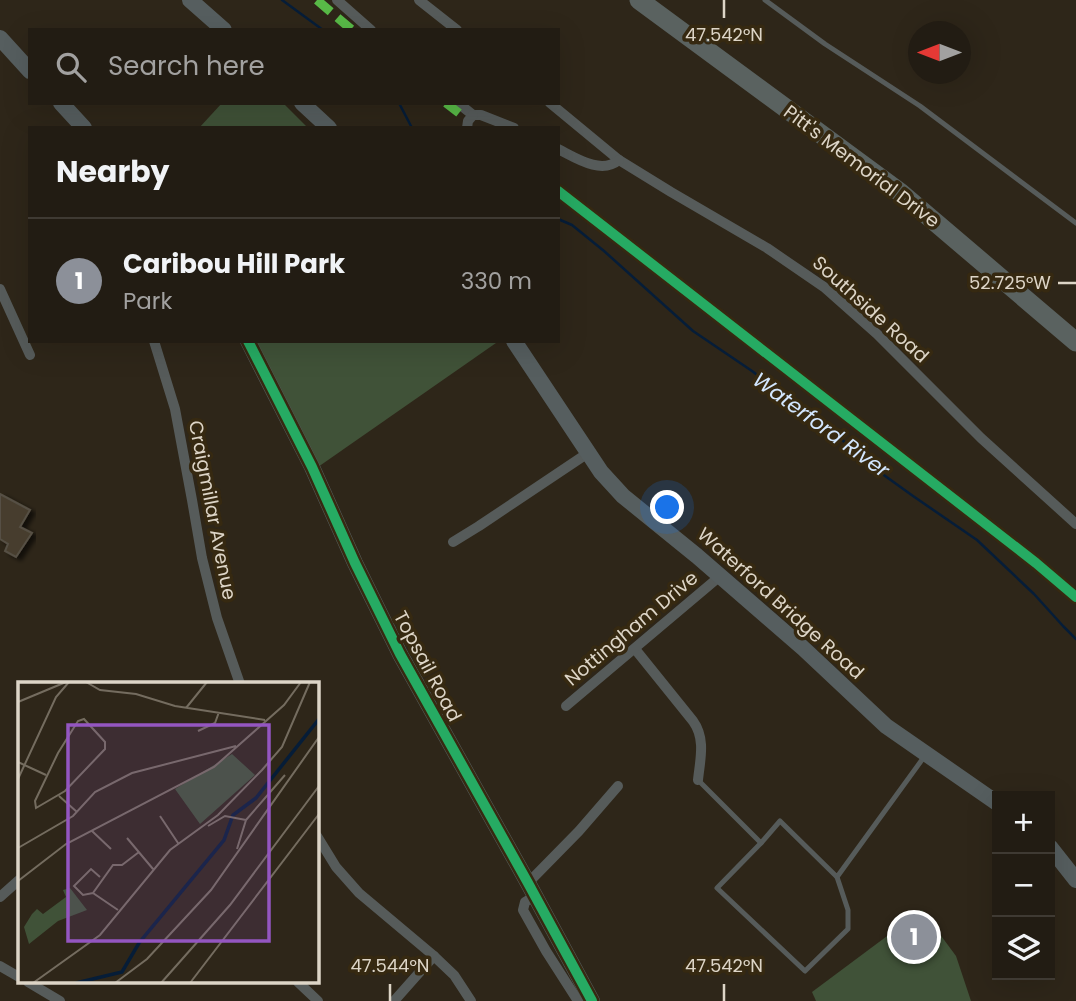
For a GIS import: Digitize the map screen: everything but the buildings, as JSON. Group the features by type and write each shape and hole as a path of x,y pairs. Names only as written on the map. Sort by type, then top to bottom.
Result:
{"highway":[{"name":"Pitt's Memorial Drive","path":"639,0 901,193 1076,342"},
{"name":"Pitt's Memorial Drive","path":"661,0 910,185 1076,324"}],"street":[{"path":"190,0 222,28"},
{"path":"337,0 369,28"},
{"path":"419,0 454,28"},
{"path":"0,38 28,69"},
{"path":"63,105 82,126"},
{"path":"304,105 327,126"},
{"path":"460,105 473,115 481,115 509,126"},
{"name":"Southside Road","path":"552,105 620,160 767,247 824,286 877,334 981,438 1076,524"},
{"path":"467,126 473,115"},
{"path":"560,150 596,165 614,165 620,160"},
{"path":"0,289 30,355"},
{"name":"Craigmillar Avenue","path":"155,343 175,409 202,558 217,618 239,682"},
{"name":"Topsail Road","path":"249,343 312,467 400,654 592,1001"},
{"name":"Waterford Bridge Road","path":"515,343 601,472 623,496 803,648 886,726 992,800"},
{"path":"453,542 588,453"},
{"name":"Nottingham Drive","path":"566,706 719,577"},
{"path":"635,649 700,732 698,780"},
{"path":"578,1001 523,909 532,889 618,786"},
{"path":"318,838 337,867 359,893 454,975 471,1001"},
{"path":"1055,853 1076,880"},
{"path":"0,897 18,881"},
{"path":"394,1001 434,956"},
{"path":"0,966 18,976"},
{"path":"31,984 60,1001"},
{"path":"300,984 317,1001"}],"lane":[{"path":"765,0 825,44 920,106 1076,223"},
{"path":"837,877 926,754"},
{"path":"698,780 761,843"},
{"path":"780,821 837,877 848,910 848,929 805,971 717,888 780,821"}],"green space":[{"path":"220,105 285,105 306,126 201,126"},
{"path":"254,343 496,343 318,467"},
{"path":"922,910 956,956 971,1001 816,1001 812,992"}],"waterway":[{"name":"Waterford River","path":"282,0 320,28"},
{"name":"Waterford River","path":"400,105 411,126"},
{"name":"Waterford River","path":"560,220 572,225 604,251 693,331 752,371 834,433 881,473 977,540 1034,594 1076,639"}],"marked path":[{"path":"317,0 350,28"},
{"path":"449,105 459,113"}],"cycle path":[{"path":"560,193 1076,597"},
{"path":"249,343 312,467 400,654 592,1001"}],"place":[{"name":"Caribou Hill Park","path":"914,937"}]}
